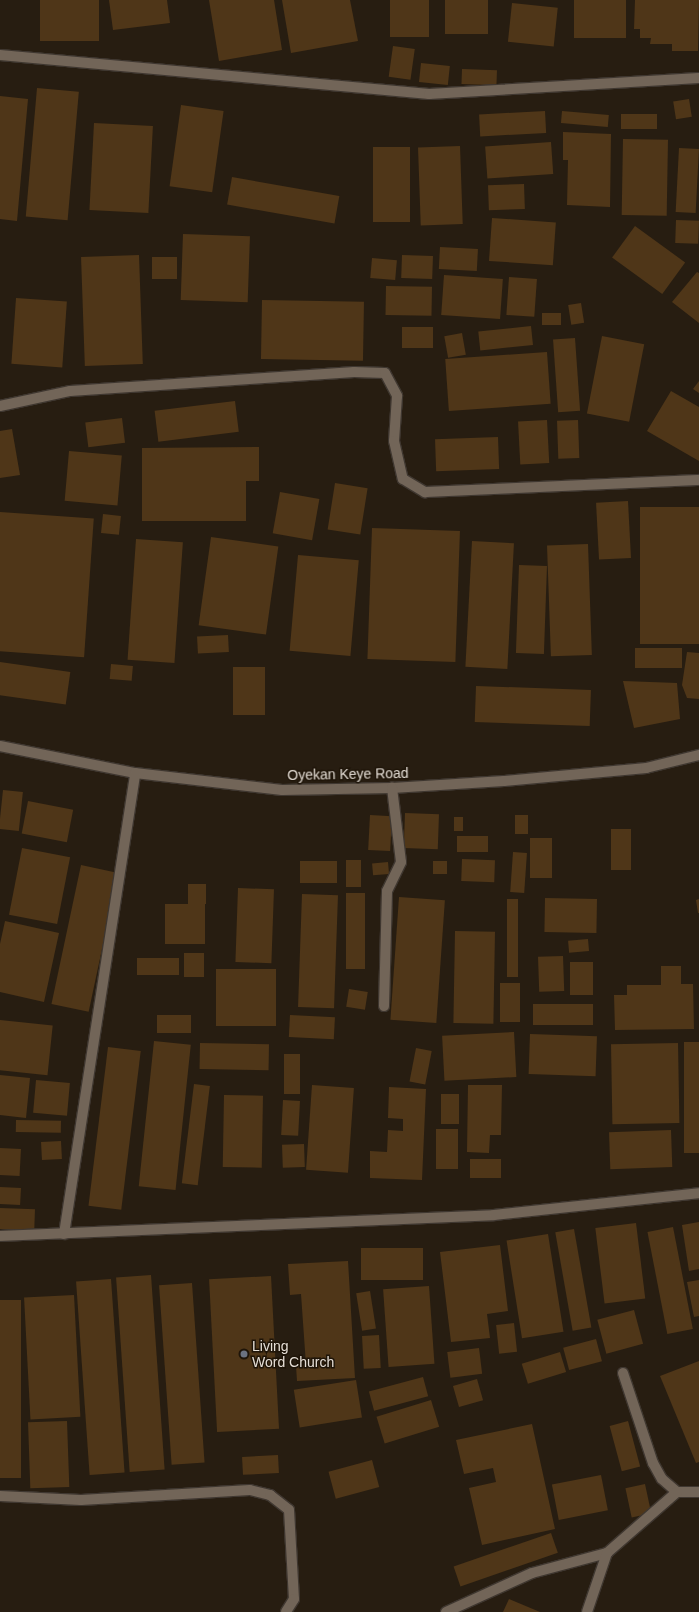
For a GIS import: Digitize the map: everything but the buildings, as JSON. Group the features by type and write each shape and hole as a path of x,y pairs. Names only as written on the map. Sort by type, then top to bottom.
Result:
{"street":[{"path":"0,55 429,94 699,78"},
{"path":"0,406 70,391 354,372 385,373 397,396 394,441 403,479 425,492 699,480"},
{"name":"Oyekan Keye Road","path":"0,746 135,773 282,790 392,788 646,768 699,755"},
{"path":"64,1234 135,773"},
{"path":"384,1006 387,891 401,862 392,788"},
{"path":"0,1236 494,1215 699,1193"},
{"path":"623,1373 653,1462 662,1479 677,1492 699,1492"},
{"path":"0,1496 81,1500 250,1490 270,1496 289,1510 294,1599 286,1612"},
{"path":"446,1612 532,1573 607,1553 677,1492"},
{"path":"587,1612 607,1553"}],"place":[{"name":"Living Word Church","path":"244,1354"}]}
